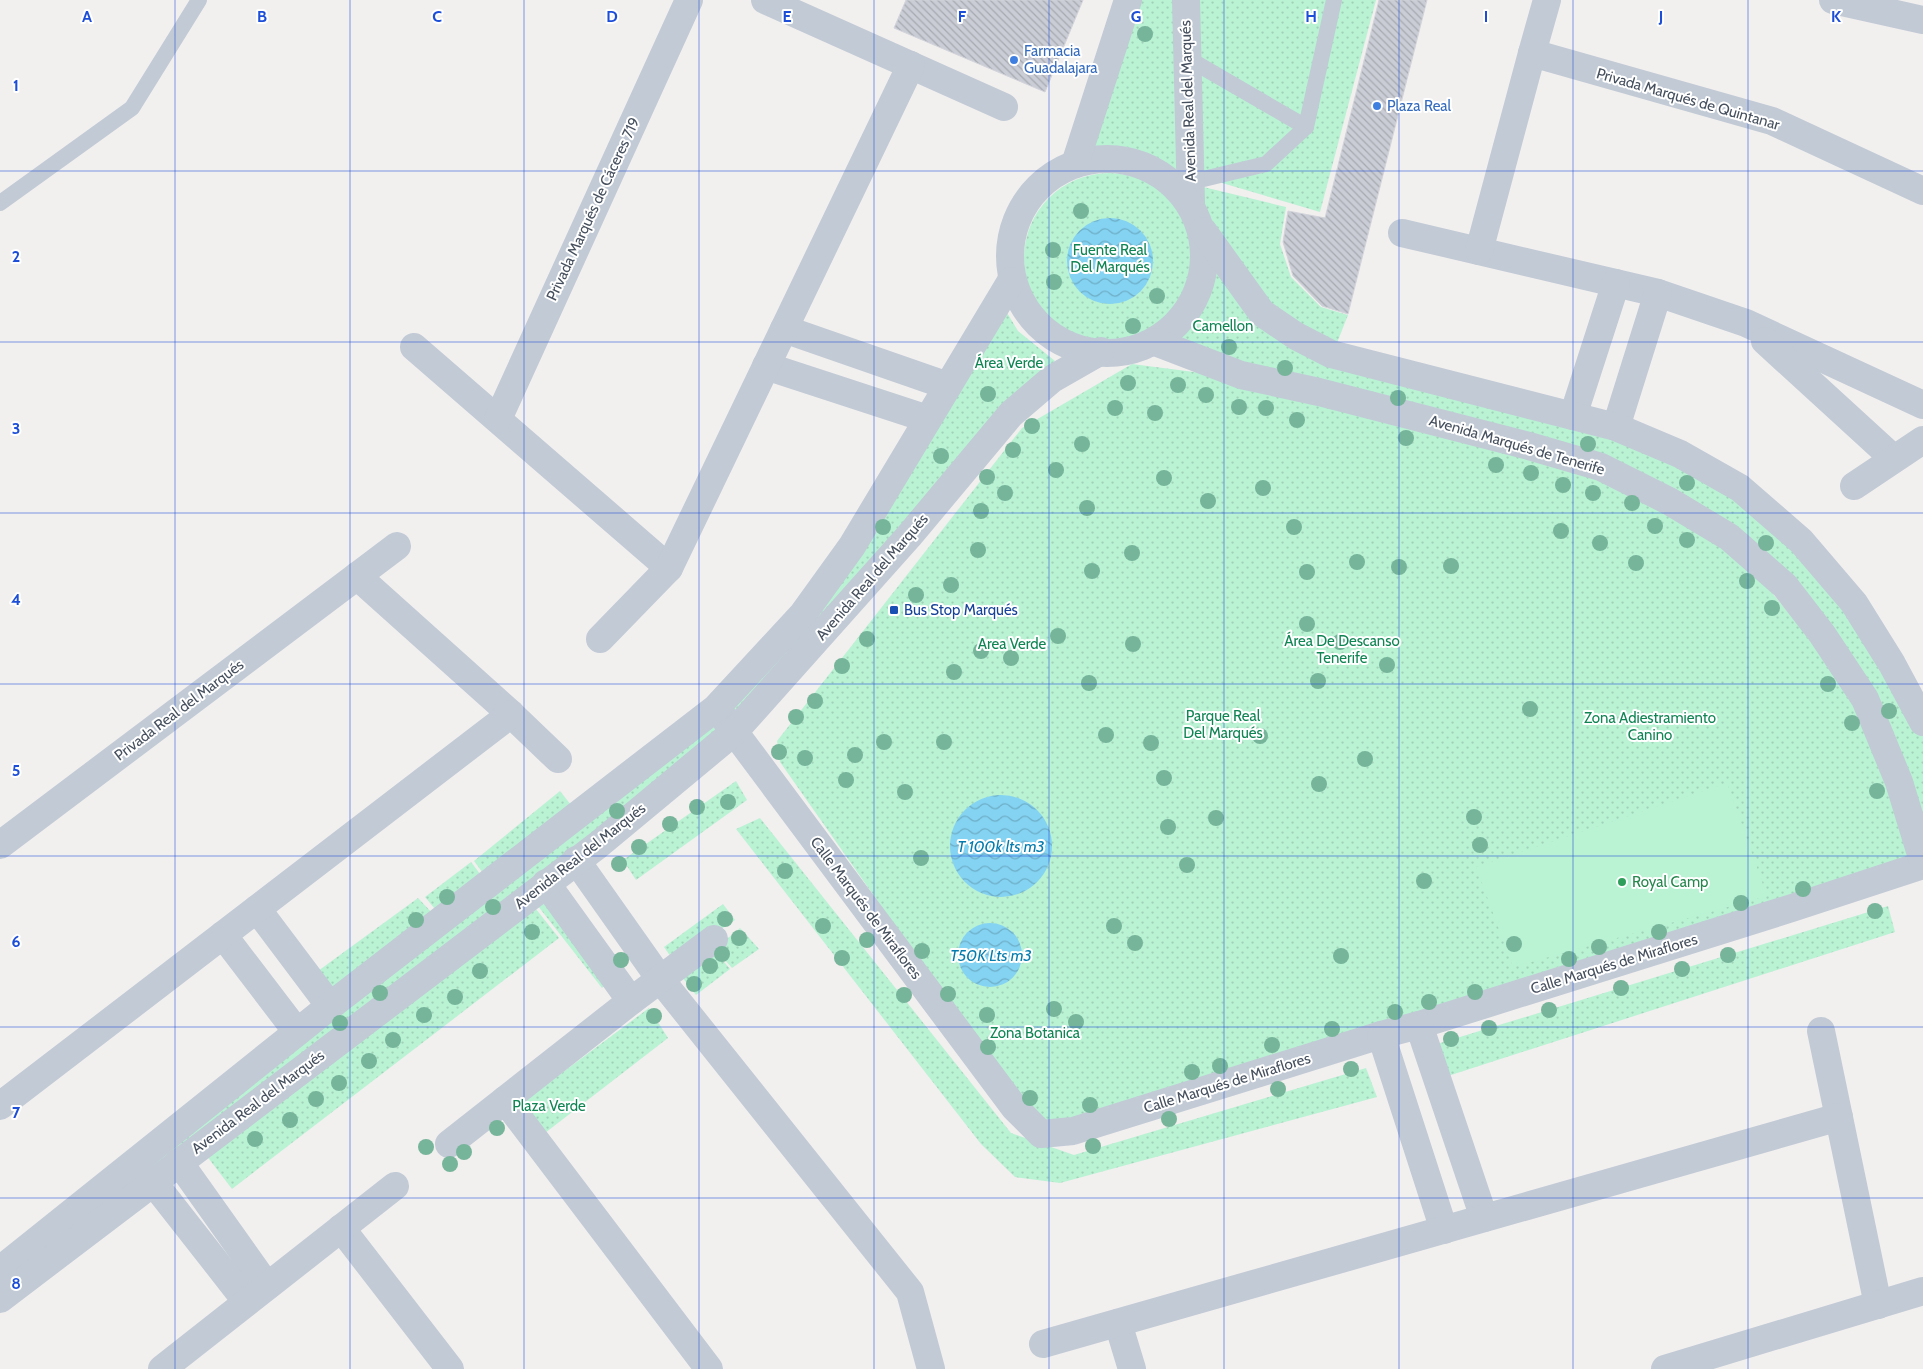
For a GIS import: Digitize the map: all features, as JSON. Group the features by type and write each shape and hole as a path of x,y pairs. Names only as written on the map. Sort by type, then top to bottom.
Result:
{"street":[{"name":"Privada Marqués de Cáceres 719","path":"498,419 688,0"},
{"path":"765,0 1004,107"},
{"path":"1075,164 1128,0"},
{"name":"Avenida Real del Marqués","path":"1186,0 1191,192"},
{"path":"1479,251 1548,0"},
{"path":"1833,0 1923,20"},
{"name":"Privada Marqués de Quintanar","path":"1532,54 1772,121 1923,191"},
{"path":"600,639 669,568 911,65"},
{"path":"1107,158 1139,163 1191,192 1203,231 1204,274 1187,314 1155,342 1101,351 1064,345 1038,326 1022,306 1011,281 1011,232 1034,190 1075,164 1107,158"},
{"path":"1203,231 1262,312 1296,336 1331,354 1616,427 1680,454 1740,488 1801,541 1854,603 1892,664 1923,722"},
{"path":"1402,233 1658,293 1746,323 1923,405"},
{"name":"Avenida Real del Marqués","path":"0,1270 330,1006 716,708 803,614 852,546 1011,281"},
{"path":"1573,416 1616,283"},
{"path":"1616,427 1658,293"},
{"path":"1746,323 1893,458"},
{"path":"784,330 948,386"},
{"name":"Avenida Marqués de Tenerife","path":"1155,342 1241,375 1329,394 1601,466 1670,501 1729,537 1785,586 1822,634 1864,699 1899,782 1923,861"},
{"path":"414,347 669,568"},
{"name":"Avenida Real del Marqués","path":"0,1299 598,845 734,732 910,536 1011,414 1052,379 1101,351"},
{"path":"766,366 928,419"},
{"path":"1854,486 1893,458 1923,440"},
{"name":"Privada Real del Marqués","path":"0,845 397,546"},
{"path":"357,576 511,714 558,759"},
{"name":"Calle Marqués de Miraflores","path":"716,708 1014,1107 1041,1134 1074,1131 1381,1035 1419,1025 1923,866"},
{"path":"3,1099 223,935 511,714"},
{"path":"576,860 660,979 910,1292 932,1369"},
{"path":"546,883 631,1001"},
{"path":"257,908 330,1006"},
{"path":"223,935 297,1032"},
{"path":"449,1144 631,1001 714,939"},
{"path":"1419,1025 1484,1218"},
{"path":"1821,1031 1878,1305"},
{"path":"1381,1035 1444,1230"},
{"path":"505,1100 709,1369"},
{"path":"1043,1344 1840,1117"},
{"path":"179,1162 257,1294"},
{"path":"153,1182 257,1294"},
{"path":"176,1365 257,1294 395,1186"},
{"path":"342,1228 450,1369"},
{"path":"1664,1369 1923,1291"},
{"path":"1118,1322 1132,1369"}],"lane":[{"path":"0,203 132,108 199,0"},
{"path":"1191,192 1266,164 1306,127 1334,0"},
{"path":"1187,58 1306,127"}],"green space":[{"path":"1132,0 1181,0 1178,173 1135,149 1084,150"},
{"path":"1187,0 1376,0 1320,212 1195,175"},
{"name":"Fuente Real Del Marqués","path":"1109,173 1134,177 1149,183 1163,192 1175,204 1184,218 1190,233 1194,258 1190,283 1184,298 1175,312 1163,324 1149,333 1134,339 1109,343 1084,339 1069,333 1055,324 1043,312 1034,298 1028,283 1024,258 1028,233 1034,218 1043,204 1055,192 1069,183 1084,177"},
{"path":"1195,185 1286,207 1280,244 1291,277 1321,307 1348,315 1333,353 1297,335 1205,229 1193,202"},
{"name":"Camellon","path":"1206,245 1256,315 1614,433 1736,492 1850,607 1923,731 1923,845 1897,760 1790,586 1673,497 1165,340 1190,320 1207,275"},
{"name":"Área Verde","path":"1006,311 1018,331 1055,361 1001,409 739,720 724,705"},
{"name":"Parque Real Del Marqués","path":"1132,364 1241,378 1600,469 1728,540 1863,702 1922,865 1039,1131 780,762 777,741 1022,428"},
{"path":"709,720 723,737 181,1159 0,1266"},
{"path":"736,781 747,800 636,880 623,860"},
{"name":"Royal Camp","path":"1727,783 1767,896 1513,967 1476,867"},
{"path":"560,791 575,810 485,876 474,861"},
{"path":"760,818 1011,1133 1074,1155 1366,1068 1377,1097 1060,1183 1015,1177 981,1144 736,829"},
{"path":"471,862 484,879 439,914 425,897"},
{"path":"542,896 610,981 602,988 534,901"},
{"path":"418,898 434,915 332,991 318,971"},
{"path":"532,904 559,938 232,1189 206,1155"},
{"path":"723,904 735,920 673,960 664,947"},
{"path":"1888,906 1895,932 1448,1076 1437,1044"},
{"path":"740,928 759,949 732,968 715,949"},
{"path":"715,951 730,969 696,995 682,977"},
{"name":"Plaza Verde","path":"649,1008 668,1038 545,1133 520,1104"}],"water":[{"path":"1102,218 1118,218 1127,221 1141,230 1150,244 1153,261 1150,278 1141,292 1127,301 1118,304 1102,304 1086,297 1074,285 1067,269 1067,253 1074,237 1086,225"},
{"name":"T 100k lts m3","path":"1001,795 1020,799 1037,810 1048,827 1052,846 1048,865 1037,882 1020,893 1001,897 982,893 965,882 954,865 950,846 954,827 965,810 982,799"},
{"name":"T50K Lts m3","path":"990,923 1002,926 1013,932 1019,943 1022,955 1019,967 1013,978 1002,984 990,987 978,984 967,978 961,967 958,955 961,943 967,932 978,926"}],"building":[{"name":"Farmacia Guadalajara","path":"906,0 1083,0 1045,92 894,28"},
{"name":"Plaza Real","path":"1379,0 1427,0 1348,314 1322,306 1293,276 1283,242 1288,211 1325,218"}],"place":[{"name":"Farmacia Guadalajara","path":"1014,60"},
{"name":"Plaza Real","path":"1377,106"},
{"name":"Bus Stop Marqués","path":"894,610"},
{"name":"Royal Camp","path":"1622,882"}],"park label":[{"name":"Area Verde","path":"1012,644"},
{"name":"Área De Descanso Tenerife","path":"1342,650"},
{"name":"Zona Adiestramiento Canino","path":"1650,726"},
{"name":"Zona Botanica","path":"1035,1033"}]}
